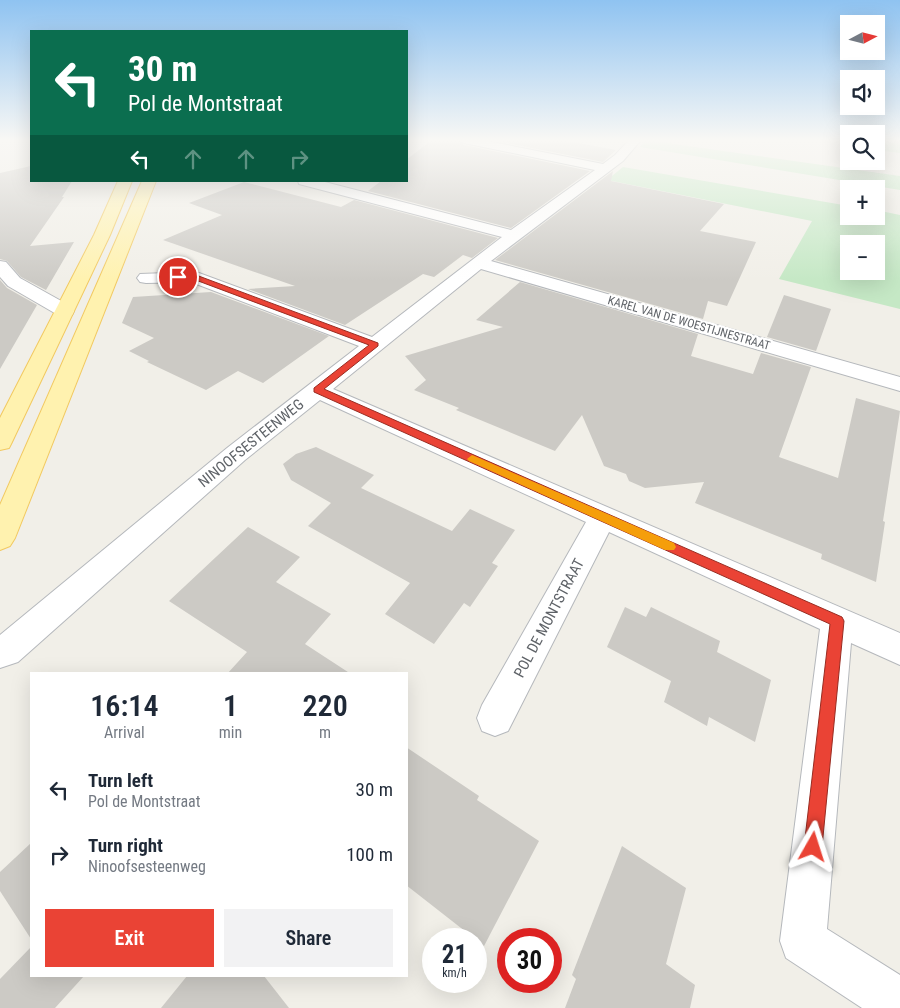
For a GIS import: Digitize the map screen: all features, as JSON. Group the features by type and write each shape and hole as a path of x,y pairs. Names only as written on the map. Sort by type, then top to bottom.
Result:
{"main road":[{"path":"0,442 65,311 123,187"},
{"path":"0,538 146,187"}],"street":[{"path":"327,187 514,235"},
{"name":"NINOOFSESTEENWEG","path":"0,652 6,651 228,460 478,263 578,187"},
{"name":"KAREL VAN DE WOESTIJNESTRAAT","path":"478,263 900,384"},
{"path":"0,266 14,282 65,311"},
{"path":"146,278 193,276 375,344"},
{"path":"317,390 900,649"},
{"name":"POL DE MONTSTRAAT","path":"495,718 603,517"},
{"path":"837,621 803,941 900,1004"}],"green space":[{"path":"642,187 739,187 840,204 840,225 885,225 885,212 900,215 900,309 779,279 812,221"},
{"path":"885,187 900,187 900,190 885,188"}],"building":[{"path":"0,187 68,187 62,197 64,197 30,246 74,242 46,290 21,277 7,261 0,259"},
{"path":"231,187 264,187 341,207 354,200 498,238 472,258 463,255 434,277 423,274 345,325 248,289 295,286 163,240 222,215 189,203"},
{"path":"373,187 568,187 511,228 368,191"},
{"path":"592,187 641,187 724,204 700,231 756,242 727,306 708,301 703,319 495,260"},
{"path":"0,280 7,288 37,305 0,369"},
{"path":"520,282 698,334 691,356 753,374 761,353 811,367 779,457 838,478 856,398 900,411 883,521 885,522 876,582 821,559 822,554 695,503 704,482 645,488 629,481 626,474 604,466 582,415 555,451 456,410 459,408 414,390 426,380 405,356 503,327 476,320"},
{"path":"211,292 329,336 263,383 238,371 206,390 147,362 149,361 129,351 154,338 122,323 133,297"},
{"path":"784,295 831,309 816,351 767,337"},
{"path":"316,447 374,475 361,488 452,531 470,509 515,530 492,563 498,566 470,607 464,603 434,644 385,614 410,583 308,526 331,503 291,480 283,464 296,454"},
{"path":"248,527 300,557 276,582 331,614 305,644 348,672 229,672 247,652 169,601"},
{"path":"625,607 646,617 651,607 720,641 717,652 771,680 755,742 709,717 707,726 664,702 671,681 607,647"},
{"path":"408,748 479,796 477,800 539,841 487,940 487,928 461,928 408,887"},
{"path":"30,844 30,937 0,891 0,872"},
{"path":"622,846 686,888 666,964 695,985 690,1008 565,1008 576,979 572,975"},
{"path":"30,948 30,977 83,977 55,1008 0,1008 0,979"},
{"path":"186,977 265,977 289,1008 161,1008"}],"slow traffic":[{"path":"472,459 670,547"}],"route":[{"path":"178,277 193,276 375,344 317,390 837,621 813,847"}]}
